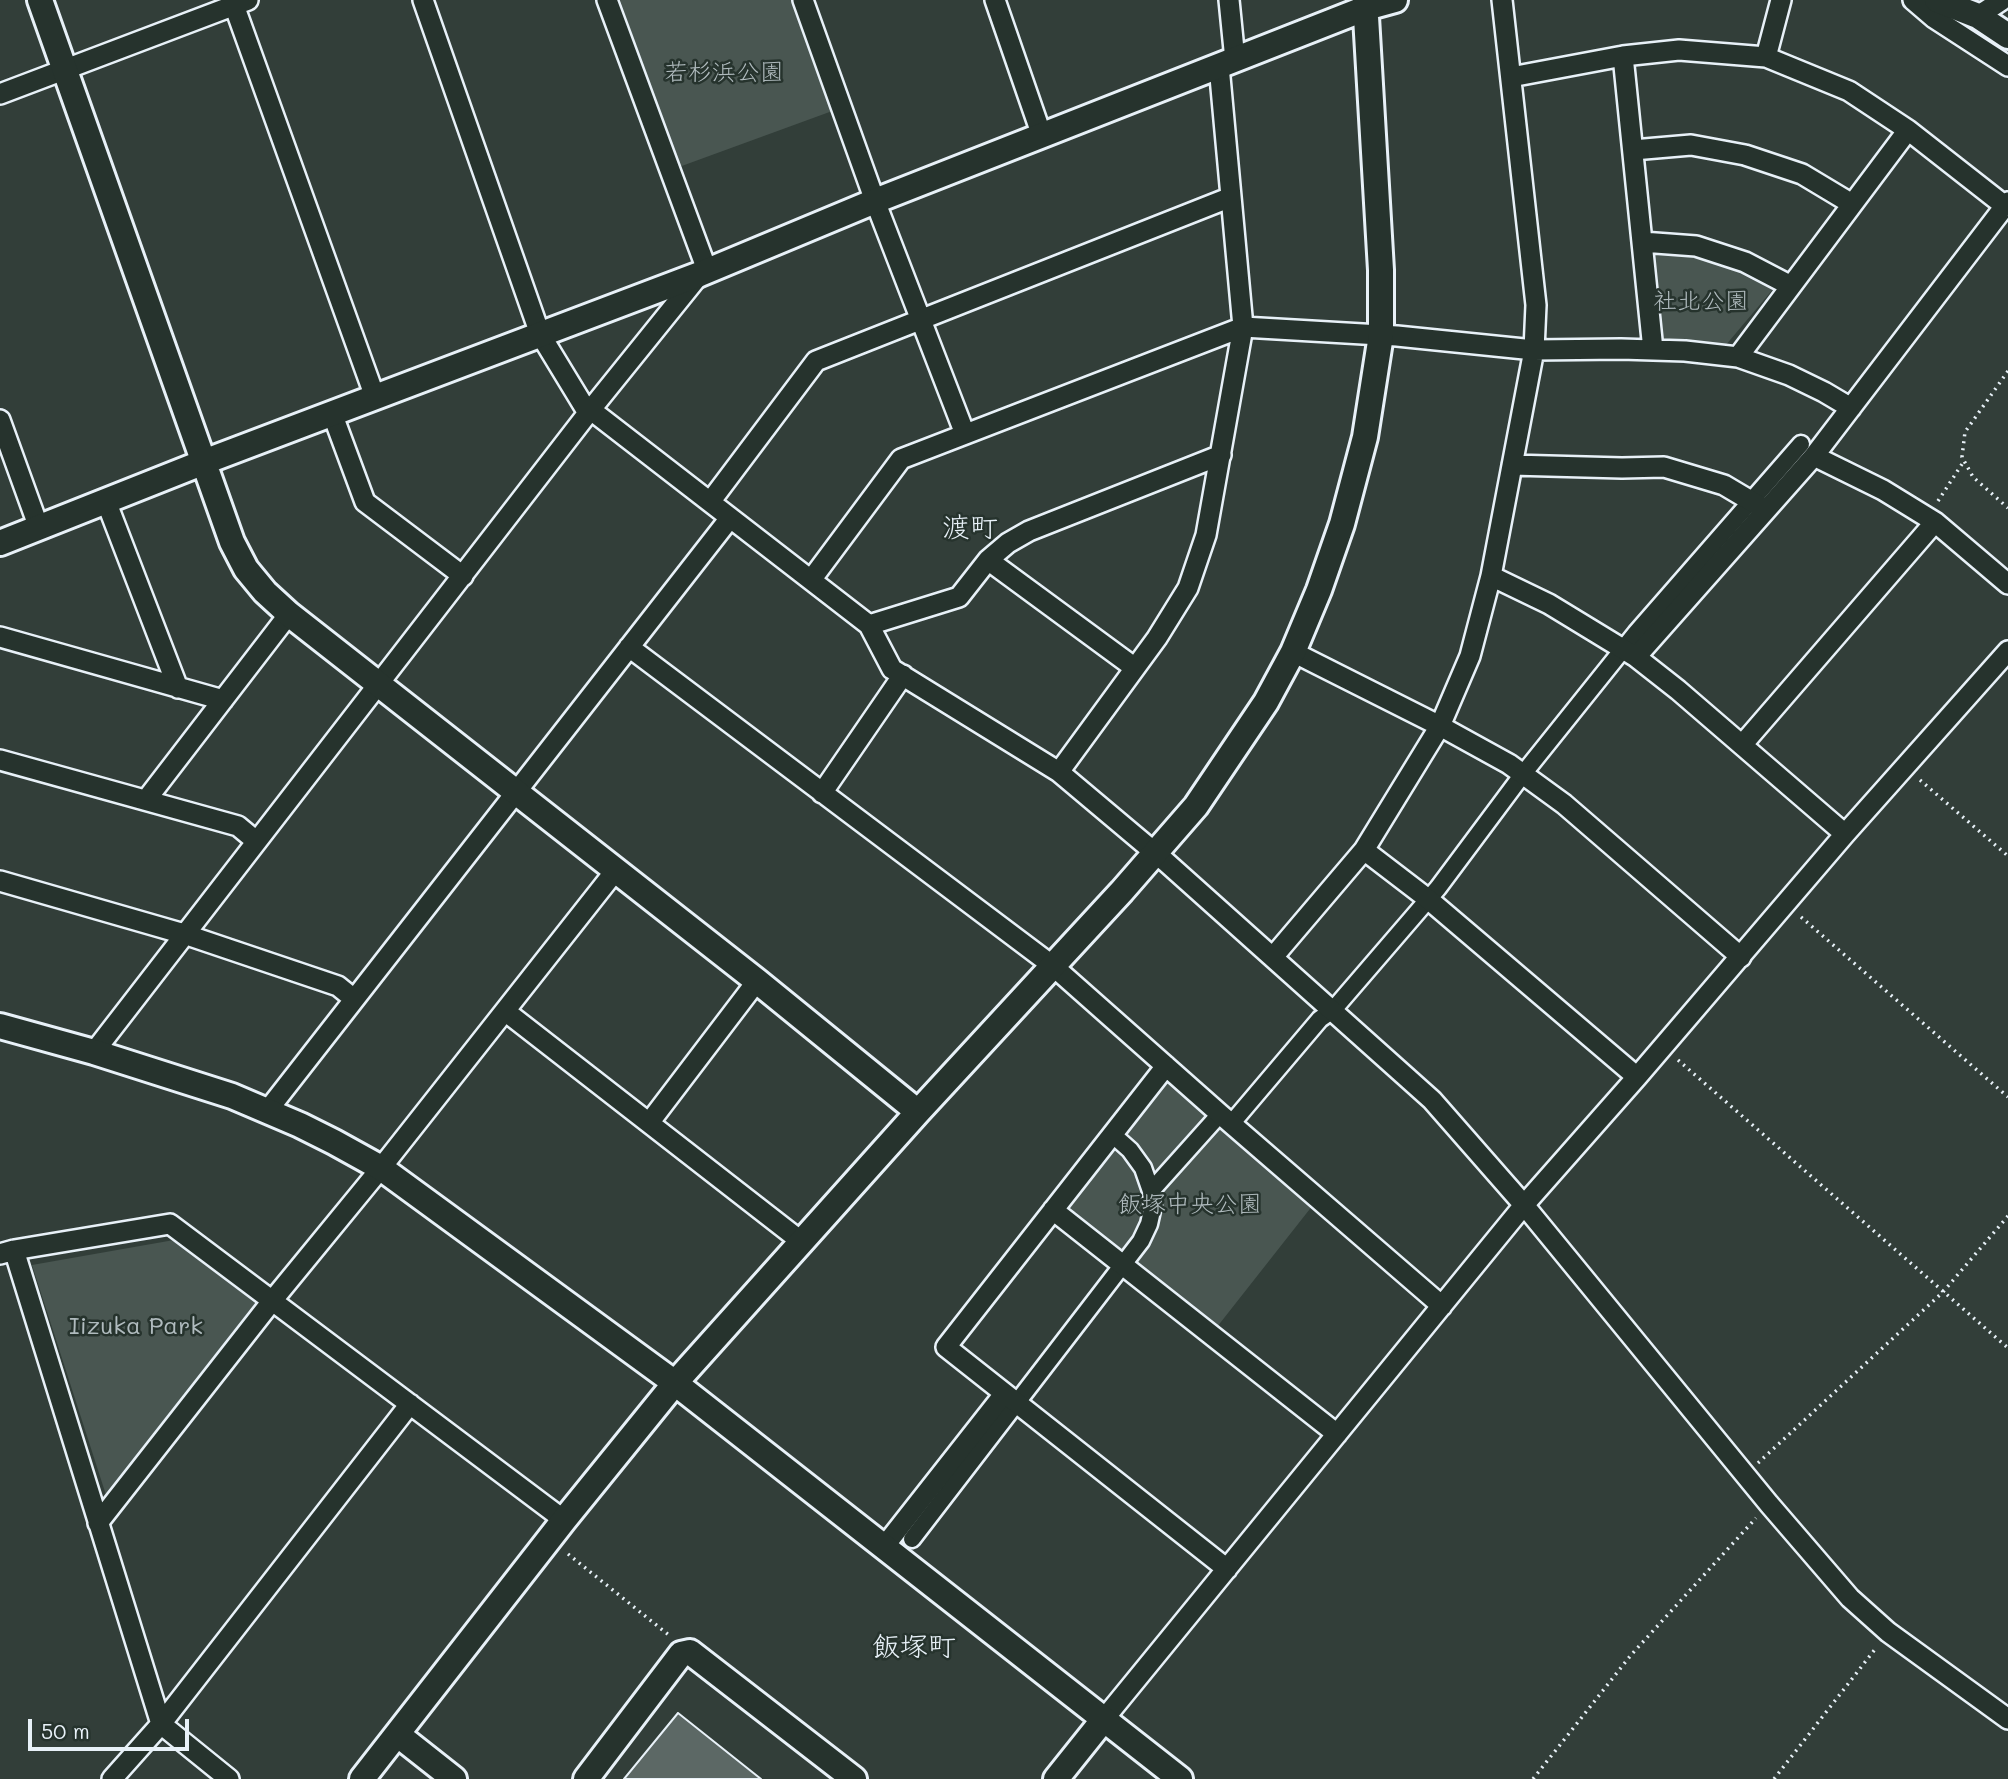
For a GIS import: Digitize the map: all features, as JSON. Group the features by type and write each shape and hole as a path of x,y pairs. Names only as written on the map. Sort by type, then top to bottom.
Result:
{"street":[{"path":"40,0 232,542 246,569 265,592 289,614 380,683 918,1111"},
{"path":"423,0 540,334 589,412 869,625 892,668 1059,772 1155,853 1432,1100 1524,1205 1850,1598 1888,1632 2008,1718"},
{"path":"607,0 704,272"},
{"path":"803,0 875,201 965,434"},
{"path":"995,0 1042,136"},
{"path":"1059,772 1157,638 1188,588 1206,535 1243,327 1231,197 1227,63 1229,0"},
{"path":"0,543 204,462 704,272 875,201 1227,63 1365,4 1395,0"},
{"path":"1273,957 1364,850 1440,726 1470,656 1491,576 1534,350 1536,305 1502,0"},
{"path":"1766,57 1781,0"},
{"path":"1913,0 1934,18 2008,66"},
{"path":"1937,0 1978,16 2008,36"},
{"path":"1978,16 2002,0"},
{"path":"0,93 241,3 375,397"},
{"path":"362,1779 564,1520 675,1383 1196,806 1266,702 1293,652 1320,590 1342,524 1365,437 1381,335 1381,270 1365,4"},
{"path":"1151,1191 1225,1119 1320,1019 1333,1010 1428,899 1523,774 1808,450 1851,408 2006,204 1908,130 1849,91 1766,57 1679,50 1623,56 1511,77"},
{"path":"1623,56 1653,350"},
{"path":"1738,357 1908,130"},
{"path":"1633,150 1691,145 1745,155 1802,174 1852,204"},
{"path":"709,502 816,361 1231,197"},
{"path":"1642,242 1696,246 1745,262 1791,286"},
{"path":"94,1052 589,412 704,272"},
{"path":"811,580 901,459 1243,327 1381,335 1534,350 1685,351 1738,357 1790,376 1851,408"},
{"path":"332,414 365,502 463,576"},
{"path":"0,421 39,528"},
{"path":"1808,450 1931,519 2008,584"},
{"path":"869,625 959,597 989,560 1008,543 1029,531 1221,455"},
{"path":"1512,465 1664,467 1724,485 1759,505"},
{"path":"106,502 178,688"},
{"path":"268,1110 730,518"},
{"path":"1742,745 1931,519"},
{"path":"989,560 1136,668"},
{"path":"1491,576 1549,604 1629,654 1678,690 1845,834"},
{"path":"146,800 289,614"},
{"path":"0,637 223,701"},
{"path":"629,647 1052,966 1442,1306"},
{"path":"1056,1779 1524,1205 1845,834 2008,651"},
{"path":"1293,652 1509,764 1564,804 1741,957"},
{"path":"822,793 903,675"},
{"path":"0,760 238,826 256,841"},
{"path":"1364,850 1428,899 1637,1077"},
{"path":"99,1523 272,1301 381,1168 616,870"},
{"path":"0,881 184,934 338,986 355,999"},
{"path":"649,1123 757,981"},
{"path":"505,1011 802,1242"},
{"path":"0,1026 171,1075 268,1110 381,1168 675,1383 1180,1779"},
{"path":"1166,1066 946,1347 1227,1569"},
{"path":"883,1548 1142,1241 1153,1206 1151,1191 1143,1168 1130,1150 1112,1134"},
{"path":"1053,1210 1337,1434"},
{"path":"229,1779 161,1724 99,1523 7,1252 170,1224 564,1520"},
{"path":"912,1539 1010,1399"},
{"path":"112,1779 161,1724 410,1405"},
{"path":"586,1779 681,1654 690,1652 854,1779"},
{"path":"397,1734 454,1779"}],"path":[{"path":"2008,371 1965,432 1962,457 1973,477 2008,508"},
{"path":"1931,519 1964,461"},
{"path":"1905,767 2008,856"},
{"path":"1786,904 2008,1097"},
{"path":"1664,1046 2008,1348"},
{"path":"1746,1474 1943,1292 2008,1216"},
{"path":"1533,1779 1631,1655 1769,1503"},
{"path":"568,1554 690,1652"},
{"path":"1774,1779 1888,1632"}],"green space":[{"name":"若杉浜公園","path":"620,0 795,0 835,110 679,167"},
{"name":"社北公園","path":"1653,253 1693,256 1741,269 1774,288 1725,346 1663,341"},
{"name":"飯塚中央公園","path":"1166,1080 1313,1205 1217,1327 1065,1206"},
{"name":"Iizuka Park","path":"174,1240 257,1301 106,1495 32,1265"}],"building":[{"path":"678,1713 761,1779 624,1779"}],"district":[{"name":"渡町","path":"970,528"},
{"name":"飯塚町","path":"914,1647"}]}
